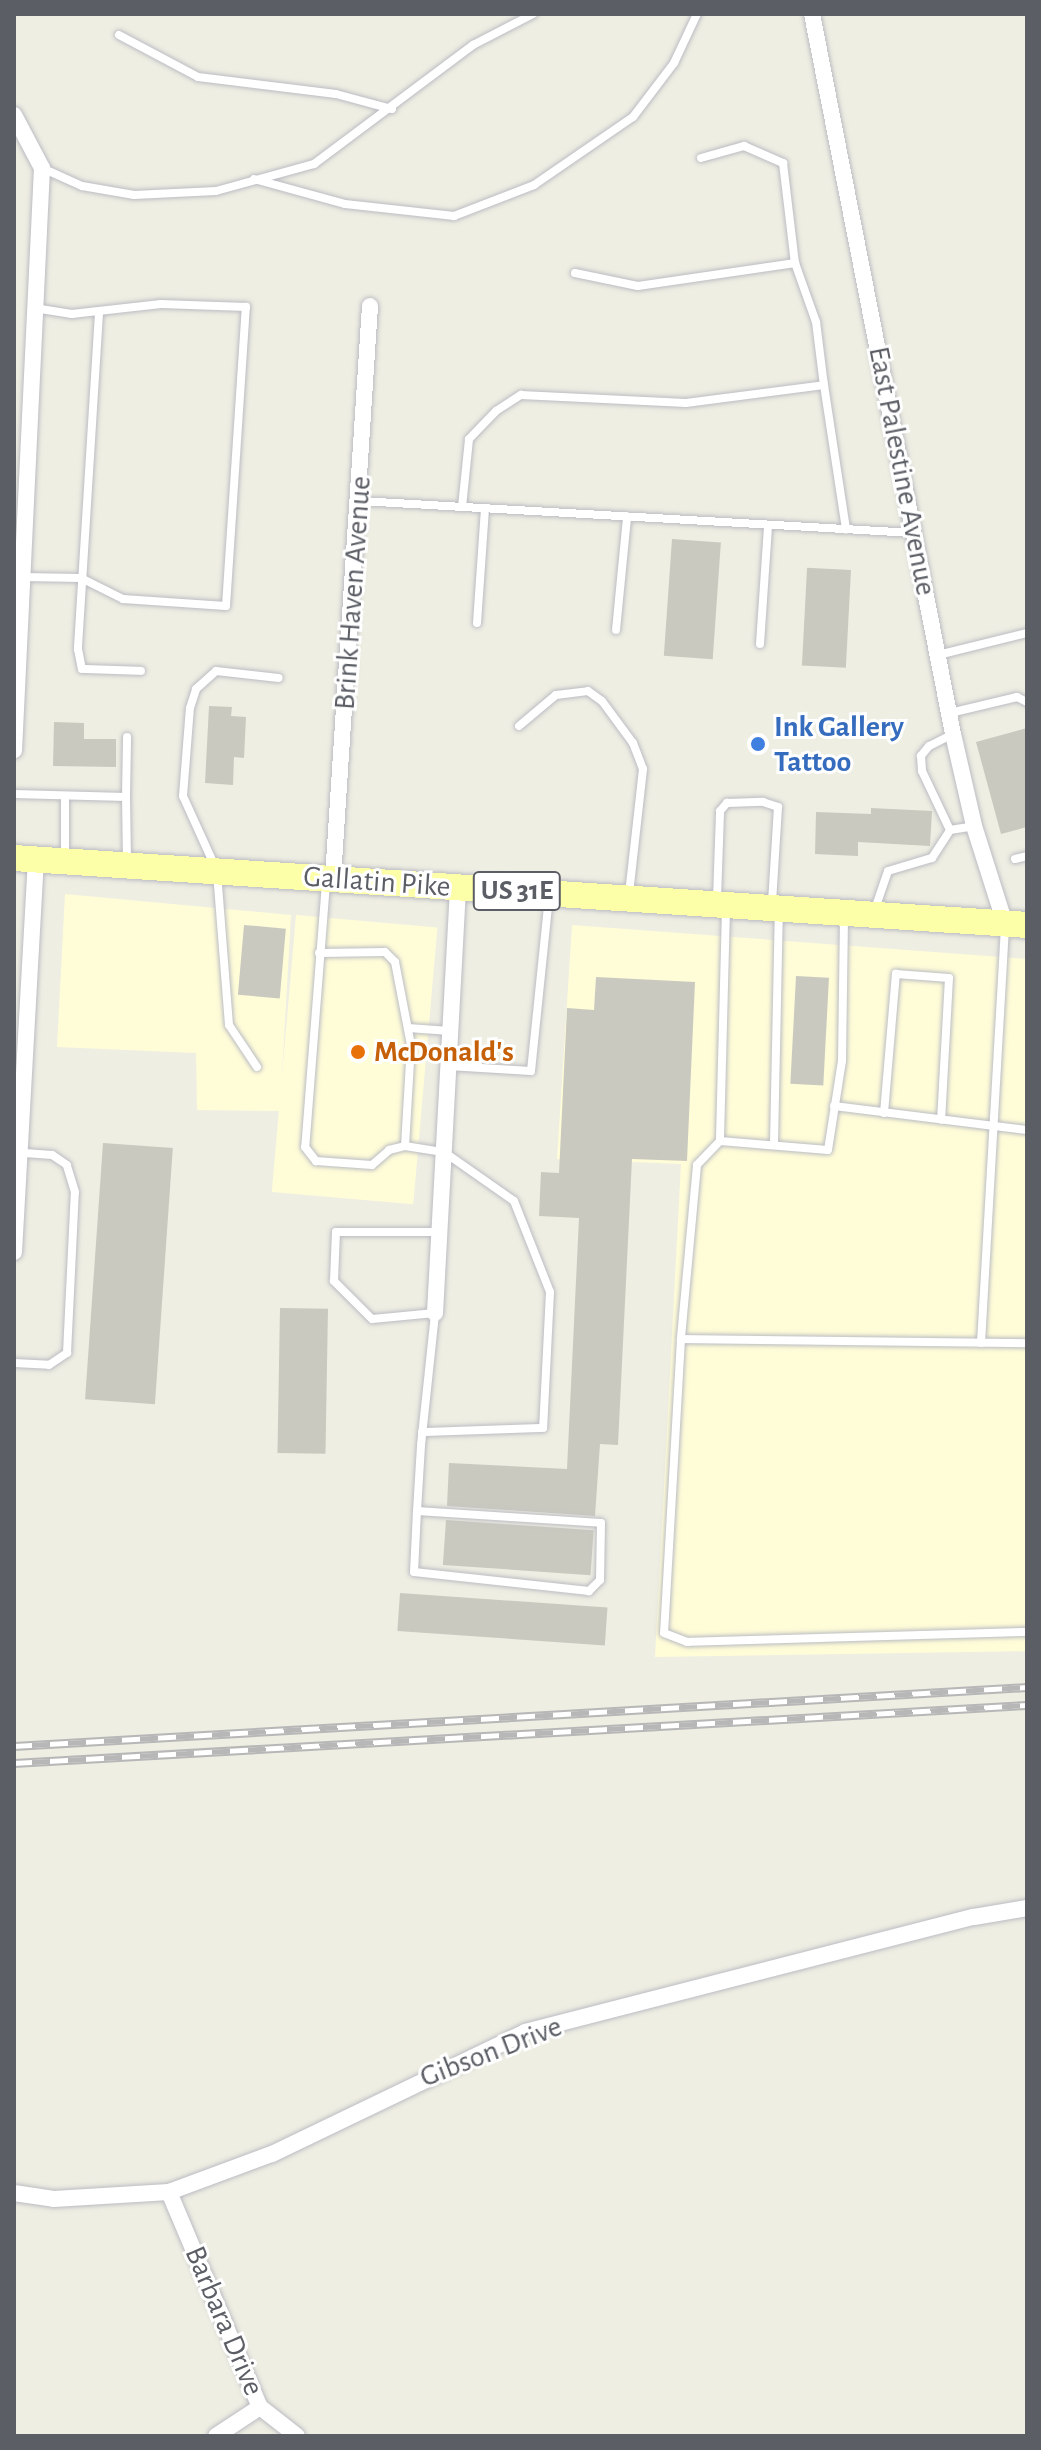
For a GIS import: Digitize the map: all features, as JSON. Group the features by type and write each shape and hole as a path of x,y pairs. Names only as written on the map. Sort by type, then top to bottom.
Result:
{"main road":[{"name":"Gallatin Pike","path":"25,859 1016,925"}],"street":[{"name":"East Palestine Avenue","path":"812,14 953,734 974,826 1016,925"},
{"path":"14,115 42,168 22,576 17,622 14,750"},
{"name":"Brink Haven Avenue","path":"329,878 360,501 370,306"},
{"path":"14,1252 21,1153 25,859"},
{"path":"435,1313 458,887"},
{"name":"Gibson Drive","path":"14,2193 54,2199 169,2192 272,2154 525,2032 974,1917 1027,1908"},
{"name":"Barbara Drive","path":"169,2192 260,2407 297,2436"},
{"path":"216,2436 260,2407"}],"lane":[{"path":"42,168 82,186 134,195 216,191 314,164 392,109 473,45 533,14"},
{"path":"251,179 345,204 454,216 534,185 633,117 674,63 697,14"},
{"path":"119,35 198,77 336,94 392,109"},
{"path":"701,158 744,146 783,163 795,263 816,322 846,529"},
{"path":"575,273 638,286 795,263"},
{"path":"22,576 81,578 123,599 226,606 246,307 161,304 99,313 35,308"},
{"path":"99,313 81,578 82,669 141,671"},
{"path":"462,507 469,439 496,411 521,395 686,403 824,385"},
{"path":"360,501 915,533"},
{"path":"477,623 485,510"},
{"path":"616,630 627,517"},
{"path":"760,644 768,526"},
{"path":"938,655 1027,633"},
{"path":"257,1067 229,1025 217,871 183,796 190,708 196,689 216,671 279,678"},
{"path":"519,726 556,695 588,691 602,701 633,743 643,769 629,898"},
{"path":"950,713 1017,697 1027,702"},
{"path":"950,830 936,809 921,756 953,734"},
{"path":"127,737 127,866"},
{"path":"14,794 126,797"},
{"path":"65,796 65,862"},
{"path":"774,1143 778,807 763,802 727,803 720,811 720,1141 697,1165 681,1339 664,1633 687,1642 1027,1632"},
{"path":"874,914 888,871 932,858 950,830 974,826"},
{"path":"1015,859 1027,856"},
{"path":"329,878 319,953 305,1147 316,1161 372,1165 389,1150 405,1146 444,1152 514,1201 550,1292 543,1428 422,1432"},
{"path":"448,1066 531,1071 549,893"},
{"path":"720,1141 774,1143 828,1150 842,1061 844,912"},
{"path":"981,1343 1016,925"},
{"path":"319,953 385,952 395,962 408,1028 405,1146"},
{"path":"884,1113 896,974 949,978 941,1120"},
{"path":"408,1028 450,1031"},
{"path":"834,1106 1027,1130"},
{"path":"14,1363 49,1365 67,1353 75,1192 67,1165 52,1155 21,1153"},
{"path":"417,1511 601,1523 600,1580 589,1591 414,1572 417,1511 422,1432 435,1313 372,1319 334,1281 336,1232 439,1232"},
{"path":"681,1339 1027,1343"}],"shaded area":[{"path":"65,894 291,915 280,1111 197,1110 196,1053 57,1047"},
{"path":"296,915 437,927 413,1204 272,1192"},
{"path":"572,925 1027,959 1027,1651 655,1657 681,1164 557,1159"}],"building":[{"path":"672,539 721,542 713,659 664,656"},
{"path":"807,568 851,570 846,668 802,666"},
{"path":"209,706 232,707 231,716 246,717 244,758 234,757 233,785 205,783"},
{"path":"54,722 84,723 84,739 116,739 116,767 53,766"},
{"path":"1027,728 1027,827 1001,834 976,742"},
{"path":"871,808 932,811 930,846 858,842 858,856 815,854 816,812 871,814"},
{"path":"244,925 286,929 280,998 238,995"},
{"path":"796,976 829,978 823,1086 790,1084"},
{"path":"596,977 695,982 687,1161 632,1159 618,1445 600,1444 595,1516 447,1506 449,1463 567,1469 579,1218 539,1216 541,1172 559,1173 567,1008 594,1010"},
{"path":"103,1143 173,1148 155,1404 85,1399"},
{"path":"280,1308 328,1309 325,1454 277,1453"},
{"path":"446,1520 594,1530 591,1575 443,1565"},
{"path":"400,1593 607,1608 605,1645 397,1631"}],"railway":[{"path":"14,1746 1027,1687"},
{"path":"14,1763 1027,1705"}],"place":[{"name":"Ink Gallery Tattoo","path":"758,744"},
{"name":"McDonald's","path":"358,1052"}]}
